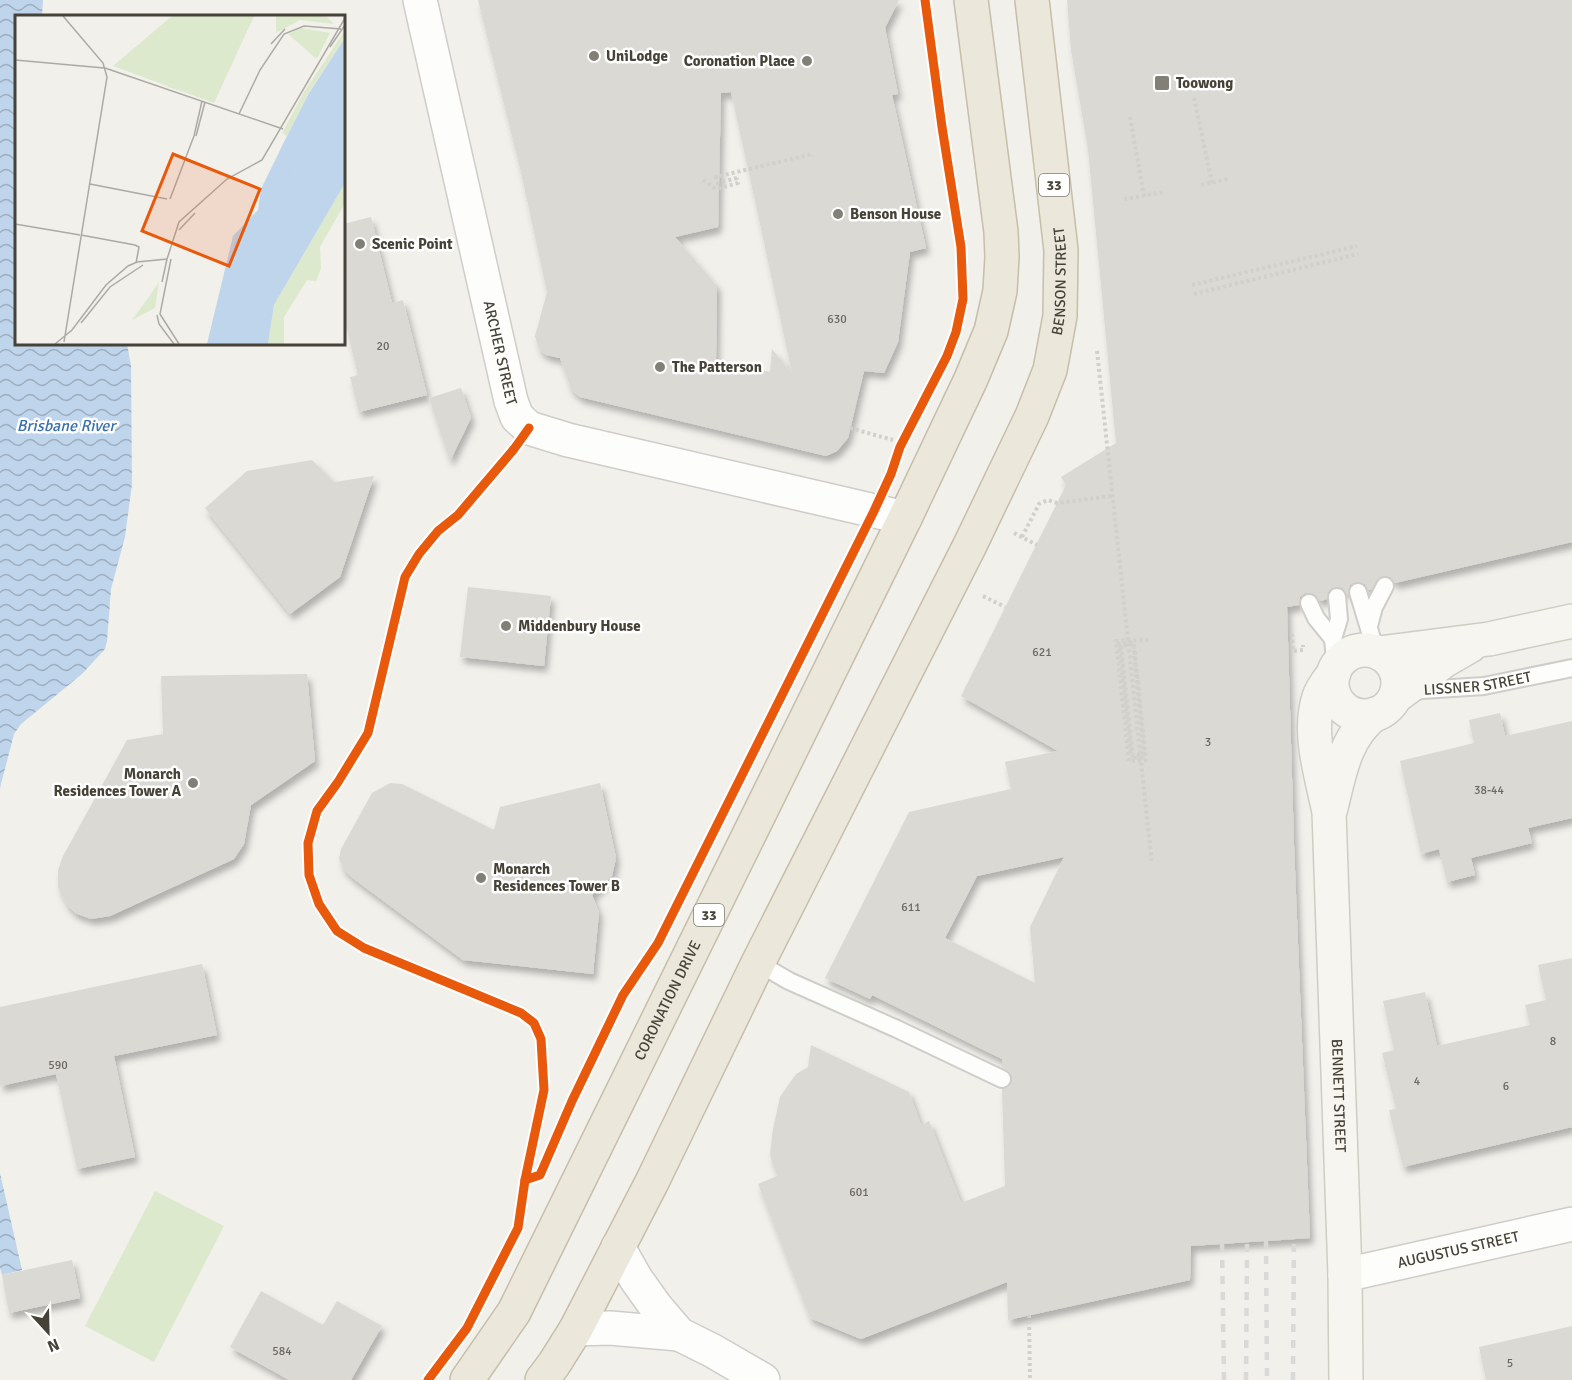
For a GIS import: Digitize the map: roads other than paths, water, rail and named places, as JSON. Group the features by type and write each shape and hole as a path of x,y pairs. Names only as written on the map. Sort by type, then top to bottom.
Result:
{"highway":[{"name":"33","path":"905,518 971,379 991,330 1000,291 1001,232 971,0"},
{"name":"BENSON STREET","path":"758,963 970,544 1032,416 1050,370 1060,316 1061,250 1032,0"},
{"name":"CORONATION DRIVE","path":"467,1380 514,1312 905,518"},
{"name":"33","path":"542,1380 576,1329 758,963"}],"street":[{"name":"ARCHER STREET","path":"420,0 492,324 517,417 529,429 568,440 905,518"},
{"name":"LISSNER STREET","path":"1375,645 1488,639 1572,621"},
{"name":"LISSNER STREET","path":"1385,706 1444,661 1488,639"},
{"path":"1375,645 1395,669 1398,686 1385,706 1355,714 1341,705 1333,690 1334,660 1375,645"},
{"name":"BENNETT STREET","path":"1334,660 1316,707 1315,726 1329,813 1345,1275 1346,1380"},
{"name":"BENNETT STREET","path":"1329,813 1349,747 1361,726 1385,706"},
{"name":"AUGUSTUS STREET","path":"1345,1275 1572,1224"},
{"path":"618,1247 636,1279 679,1334"},
{"path":"576,1329 610,1328 679,1334 763,1380"}],"lane":[{"path":"1375,645 1372,613 1385,586"},
{"path":"1358,592 1375,645"},
{"path":"1334,660 1339,619 1337,597"},
{"path":"1309,603 1334,660"},
{"name":"LISSNER STREET","path":"1385,706 1417,690 1484,687 1572,668"},
{"path":"758,963 789,981 897,1029 1002,1080"}],"water":[{"name":"Brisbane River","path":"0,0 43,0 42,15 15,15 15,345 127,345 131,366 132,484 125,537 111,589 105,649 82,674 21,724 14,734 0,788"},
{"path":"0,1173 22,1270 2,1275 0,1268"}],"railway":[{"path":"1293,1380 1294,1239"},
{"path":"1266,1240 1267,1380"},
{"path":"1246,1380 1247,1243"},
{"path":"1222,1244 1224,1380"}],"place":[{"name":"UniLodge","path":"594,56"},
{"name":"Coronation Place","path":"807,61"},
{"name":"Toowong","path":"1162,83"},
{"name":"Benson House","path":"838,214"},
{"name":"Scenic Point","path":"360,244"},
{"name":"The Patterson","path":"660,367"},
{"name":"Middenbury House","path":"506,626"},
{"name":"Monarch Residences Tower A","path":"193,783"},
{"name":"Monarch Residences Tower B","path":"481,878"}]}
